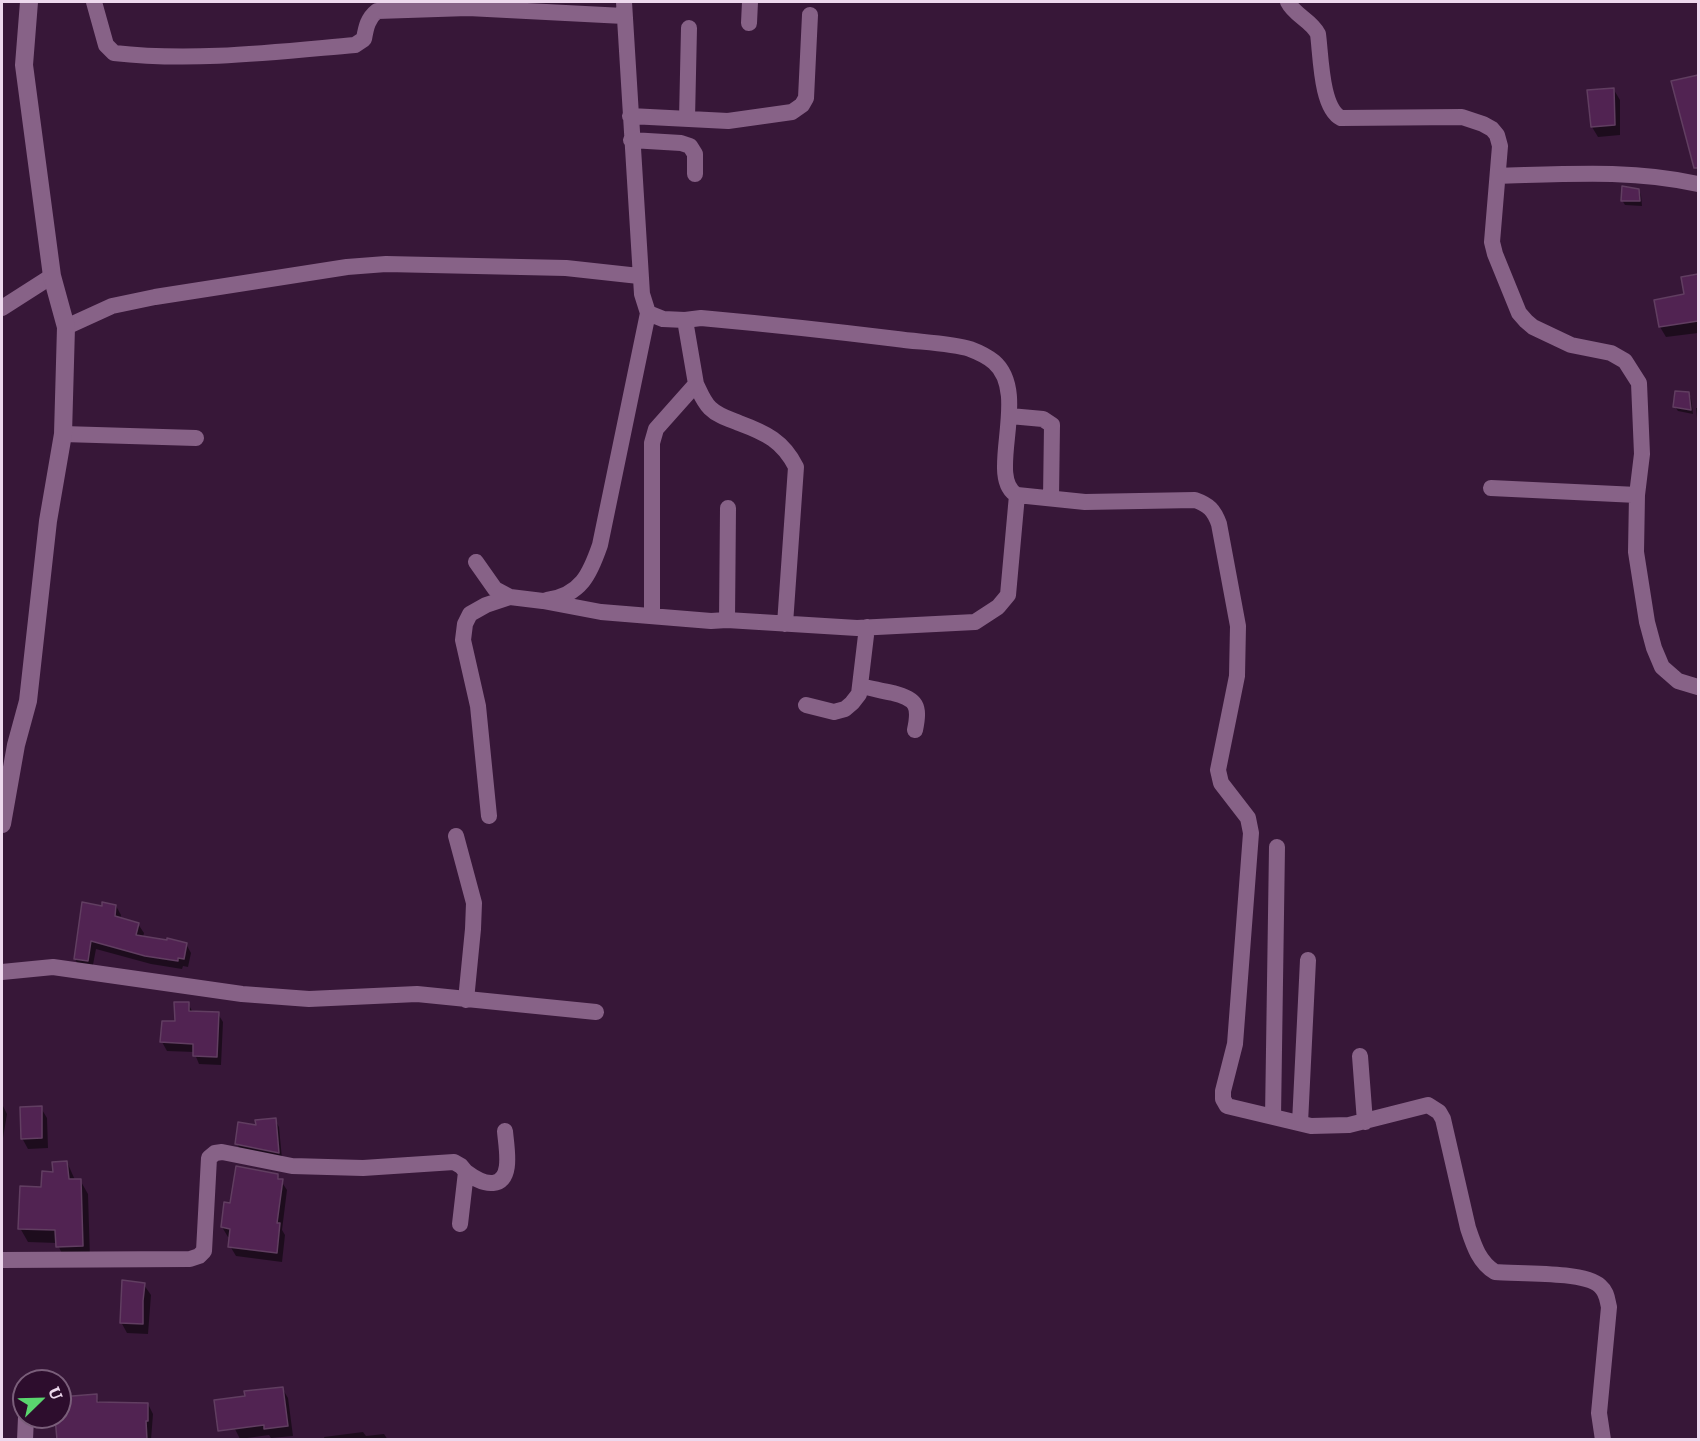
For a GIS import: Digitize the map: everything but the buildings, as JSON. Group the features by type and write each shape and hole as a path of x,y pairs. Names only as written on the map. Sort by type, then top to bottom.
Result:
{"street":[{"path":"2,824 16,745 28,701 48,521 63,434 66,327 52,276 24,65 29,2"},
{"path":"94,2 106,45 114,53 132,55 213,56 355,45 364,39 368,22 377,11 468,8 624,9 639,276 648,313 600,545 594,564 590,573 577,588 559,598 543,601"},
{"path":"749,23 750,2"},
{"path":"1288,2 1298,15 1315,28 1318,34 1325,87 1330,108 1335,115 1341,118 1462,117 1483,124 1497,135 1500,146 1492,242 1519,313 1533,327 1571,345 1611,353 1625,361 1639,383 1642,454 1637,495 1636,552 1647,622 1662,667 1678,681 1698,687"},
{"path":"630,116 728,121 792,112 802,105 806,98 810,15"},
{"path":"687,119 689,28"},
{"path":"631,140 681,143 690,146 695,154 695,174"},
{"path":"1498,176 1629,173 1698,184"},
{"path":"66,327 112,306 155,297 347,267 386,264 566,268 639,276"},
{"path":"2,308 52,276"},
{"path":"648,313 663,319 701,318 796,327 969,348 995,363 1007,383 1010,416 1004,471 1006,483 1012,492 1017,495 1085,502 1195,500 1208,504 1219,524 1238,626 1237,675 1218,770 1221,783 1248,818 1251,833 1235,1044 1223,1099 1227,1106 1311,1126 1348,1125 1419,1106 1428,1105 1434,1108 1443,1119 1468,1228 1474,1246 1486,1267 1495,1272 1583,1277 1602,1287 1607,1295 1609,1307 1599,1413 1603,1440"},
{"path":"685,320 696,384 711,410 780,443 796,467 784,624"},
{"path":"652,616 652,443 656,429 696,384"},
{"path":"1010,416 1043,418 1052,425 1052,498"},
{"path":"63,434 196,438"},
{"path":"1491,489 1637,495"},
{"path":"476,562 495,589 510,597 602,612 711,621 867,627 975,622 998,607 1008,595 1017,495"},
{"path":"727,620 728,508"},
{"path":"489,816 477,706 463,640 465,624 470,614 486,605 510,597"},
{"path":"806,705 834,712 845,709 852,703 859,694 867,627"},
{"path":"860,686 908,697 915,704 918,716 915,730"},
{"path":"456,836 474,903 466,1000"},
{"path":"1273,1117 1277,847"},
{"path":"1300,1123 1308,960"},
{"path":"2,972 53,967 242,994 309,999 417,994 596,1012"},
{"path":"1360,1056 1365,1122"},
{"path":"2,1260 190,1259 200,1256 204,1251 209,1158 214,1153 222,1152 292,1166 363,1168 454,1162 466,1172 488,1184 497,1183 506,1173 505,1131"},
{"path":"460,1224 466,1172"}]}
